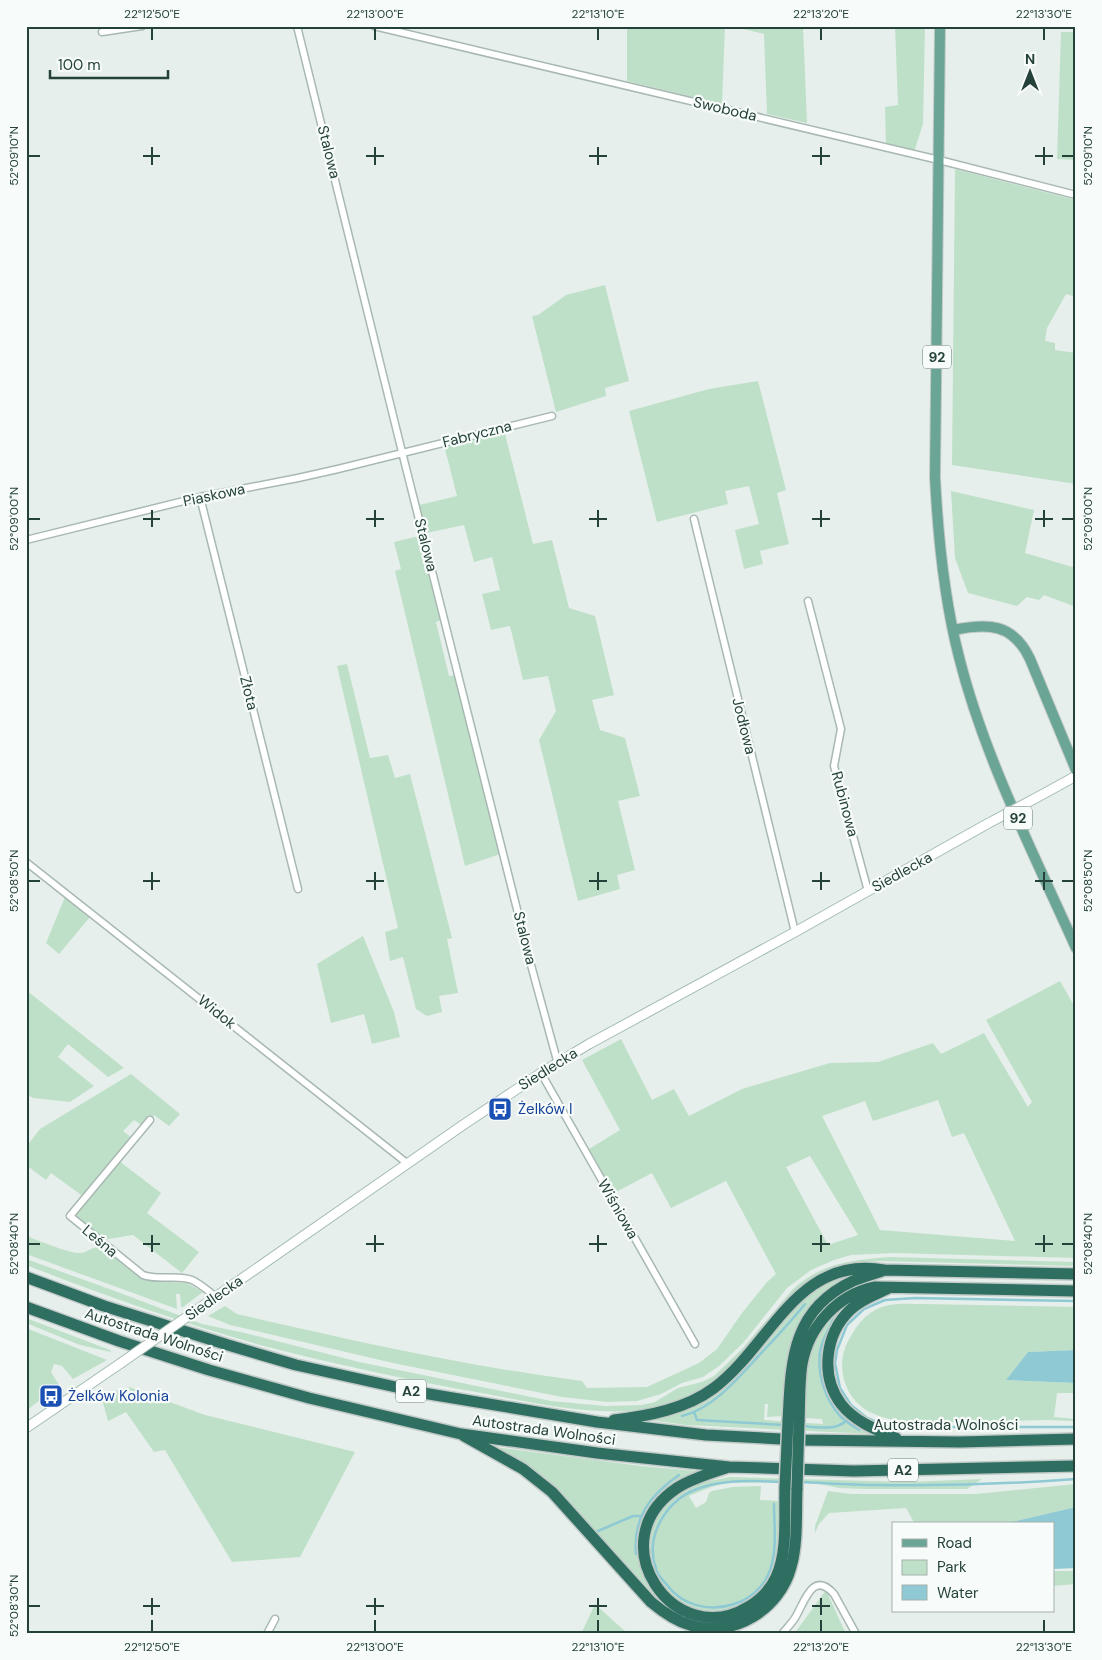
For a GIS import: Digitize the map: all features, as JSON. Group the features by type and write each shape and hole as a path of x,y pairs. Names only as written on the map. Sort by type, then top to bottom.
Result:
{"highway":[{"path":"597,1422 657,1413 702,1396 739,1366 788,1305 807,1289 826,1278 846,1271 869,1268 884,1270 1076,1274"},
{"path":"461,1434 523,1469 552,1492 662,1611 686,1624 707,1629 734,1625 746,1621 761,1613 772,1603 790,1572 794,1554 791,1487 792,1363 795,1346 805,1325 818,1307 834,1292 852,1282 884,1270"},
{"name":"Autostrada Wolności","path":"26,1278 112,1309 296,1365 423,1393 597,1422 715,1435 800,1440 960,1442 1076,1439"},
{"path":"793,1422 802,1363 818,1323 831,1308 854,1294 875,1287 1076,1291"},
{"path":"889,1288 860,1302 842,1319 830,1340 829,1378 835,1394 842,1405 865,1425 903,1441"},
{"name":"Autostrada Wolności","path":"26,1307 119,1341 209,1370 318,1400 461,1434 597,1453 730,1467 854,1471 1076,1466"},
{"path":"730,1467 692,1480 677,1488 660,1502 653,1511 646,1532 644,1558 654,1585 674,1605 696,1615 723,1616 736,1613 754,1604 770,1587 781,1562 791,1487"}],"main road":[{"name":"92","path":"940,26 935,477 941,554 952,630 966,685 990,751 1076,948"},
{"path":"952,630 972,626 998,628 1012,634 1022,643 1076,770"},
{"name":"Siedlecka","path":"26,1428 542,1073 589,1044 1076,776"}],"street":[{"path":"102,32 142,26"},
{"name":"Stalowa","path":"297,26 402,452 558,1064"},
{"name":"Swoboda","path":"374,26 939,160 1076,195"},
{"name":"Fabryczna","path":"402,452 552,416"},
{"name":"Piaskowa","path":"26,540 200,497 298,478 402,452"},
{"name":"Złota","path":"200,497 298,890"},
{"name":"Jodłowa","path":"694,519 795,932"},
{"name":"Rubinowa","path":"808,601 841,729 834,766 868,891"},
{"name":"Widok","path":"26,862 408,1164"},
{"name":"Wiśniowa","path":"542,1073 695,1344"},
{"name":"Leśna","path":"150,1120 70,1216 143,1275 152,1278 191,1280 200,1284 216,1297"},
{"path":"782,1634 795,1619 809,1591 814,1587 821,1586 829,1589 834,1594 856,1634"},
{"path":"267,1634 275,1619"}],"green space":[{"path":"627,26 725,26 722,104 627,81"},
{"path":"731,26 803,26 807,123 767,114 764,34"},
{"path":"895,26 925,26 923,124 914,152 886,144 885,107 898,105"},
{"path":"1061,32 1076,32 1076,160 1057,159"},
{"path":"955,169 1076,200 1076,297 1066,294 1047,328 1045,341 1055,343 1055,350 1076,353 1076,484 952,465"},
{"path":"605,285 629,381 605,388 606,396 556,412 532,316 538,315 566,295"},
{"path":"758,381 786,490 777,493 789,544 760,551 763,564 744,569 735,530 759,524 749,486 725,491 728,504 657,522 629,411 709,389"},
{"path":"504,430 533,544 552,540 569,608 595,616 614,695 592,700 600,730 625,738 640,796 618,801 635,870 617,875 620,889 578,901 539,740 556,711 548,676 523,680 510,626 491,630 482,594 500,590 492,557 474,562 464,525 426,533 419,505 457,496 444,445"},
{"path":"951,491 1034,510 1025,553 1076,568 1076,607 1044,595 1039,600 1027,597 1017,606 968,593 955,558"},
{"path":"419,536 441,620 436,622 449,676 456,675 500,854 465,866 395,571 401,569 394,542"},
{"path":"347,664 370,758 388,755 395,778 410,774 452,938 447,939 458,993 439,996 442,1012 427,1016 416,1009 403,957 390,961 385,932 398,928 337,666"},
{"path":"65,897 90,917 59,954 46,943"},
{"path":"363,936 394,1012 400,1037 372,1044 364,1014 331,1023 317,964"},
{"path":"1060,981 1076,1009 1076,1258 894,1253 851,1255 834,1260 811,1270 787,1288 743,1343 719,1366 703,1377 682,1383 661,1394 637,1401 607,1402 562,1397 393,1363 230,1325 208,1316 225,1306 237,1314 365,1343 495,1368 582,1381 587,1388 647,1387 699,1363 717,1349 742,1313 767,1282 776,1274 726,1181 671,1208 652,1173 614,1193 589,1149 620,1130 582,1060 621,1039 652,1100 674,1089 689,1116 742,1089 830,1063 878,1062 933,1043 941,1054 984,1033 1028,1107 1032,1102 986,1020","holes":["938,1100 952,1137 964,1133 1015,1241 880,1230 822,1116 865,1101 873,1121","810,1156 858,1235 828,1245 786,1167"]},
{"path":"26,990 124,1068 108,1077 68,1044 58,1057 94,1086 70,1102 33,1098 26,1094"},
{"path":"131,1074 180,1114 169,1126 154,1115 143,1126 134,1120 123,1131 133,1139 84,1197 51,1173 46,1180 26,1165 26,1147 40,1129"},
{"path":"119,1161 161,1193 147,1213 199,1252 182,1273 133,1235 102,1240 73,1216"},
{"path":"26,1236 76,1253 100,1247 141,1277 152,1281 187,1283 203,1292 183,1307 181,1307 180,1294 176,1294 177,1309 26,1254"},
{"path":"890,1257 1076,1262 1076,1266 879,1261 838,1266 816,1276 801,1287 778,1310 746,1351 733,1364 712,1382 696,1392 680,1401 649,1409 603,1411 579,1410 532,1403 431,1384 264,1346 144,1309 26,1265 26,1259 202,1324 359,1362 551,1401 605,1406 642,1405 655,1402 678,1388 702,1382 714,1376 742,1349 793,1289 804,1280 839,1264 863,1259"},
{"path":"859,1274 803,1318 792,1339 785,1377 783,1416 767,1417 768,1404 765,1404 764,1420 823,1424 822,1419 804,1418 805,1386 814,1342 821,1329 831,1317 853,1300 868,1293 848,1306 824,1376 873,1434 686,1425 643,1419 732,1378 752,1360 787,1315 814,1290 830,1282"},
{"path":"906,1304 1076,1307 1076,1350 1028,1352 1006,1380 1076,1383 1076,1393 1057,1393 1054,1417 1076,1419 1076,1421 906,1423 866,1410 851,1395 846,1386 842,1366 846,1345 862,1321 869,1314 882,1307"},
{"path":"26,1318 111,1352 80,1345 26,1323"},
{"path":"26,1328 107,1360 73,1379 62,1366 54,1364 51,1372 59,1385 26,1411"},
{"path":"129,1387 205,1415 355,1452 300,1557 232,1562 165,1450 154,1452 126,1412 108,1421 101,1395"},
{"path":"494,1447 641,1466 706,1472 670,1488 655,1503 640,1540 639,1557 641,1569 646,1581 661,1601 682,1615 704,1621 738,1619 716,1624 705,1624 693,1622 674,1614 644,1588 560,1493 533,1471"},
{"path":"730,1477 908,1482 982,1479 967,1489 839,1488 809,1482 728,1483 711,1487 689,1496 696,1508 706,1502 709,1493 712,1491 733,1487 761,1486 760,1500 779,1501 779,1531 776,1558 766,1583 756,1594 735,1607 717,1612 697,1609 680,1603 671,1597 658,1580 650,1563 652,1532 664,1507 678,1494 696,1485"},
{"path":"1076,1484 1076,1507 1012,1522 914,1522 906,1508 829,1513 819,1524 815,1533 815,1526 828,1491 851,1494 976,1494"},
{"path":"1054,1571 1076,1571 1076,1584 1054,1586"},
{"path":"826,1590 846,1634 794,1634"},
{"path":"595,1604 628,1634 581,1634"}],"water":[{"path":"1076,1350 1076,1383 1006,1380 1028,1352"},
{"path":"1076,1507 1076,1568 1054,1569 1054,1522 1012,1522"}],"waterway":[{"path":"1076,1301 915,1298 885,1300 864,1309 847,1325 837,1350 835,1363 840,1388 851,1405 867,1418 882,1424 910,1427 1076,1427"},
{"path":"682,1416 706,1405 728,1388 805,1304"},
{"path":"833,1320 823,1340 821,1349 819,1361 821,1378 835,1410 842,1418 859,1430"},
{"path":"694,1412 697,1420 784,1425"},
{"path":"802,1426 831,1427 846,1421"},
{"path":"636,1554 637,1529 646,1508 652,1499 679,1475"},
{"path":"800,1482 858,1485 927,1485 1076,1479"},
{"path":"774,1504 775,1540 771,1567 762,1585 744,1600 725,1606 706,1607 697,1605 673,1592 660,1577 653,1556 656,1530 670,1508 679,1499 690,1492 713,1484 742,1481 782,1482"},
{"path":"598,1531 633,1516 641,1516"}],"place":[{"name":"Żelków I","path":"500,1109"},
{"name":"Żelków Kolonia","path":"51,1396"}]}
